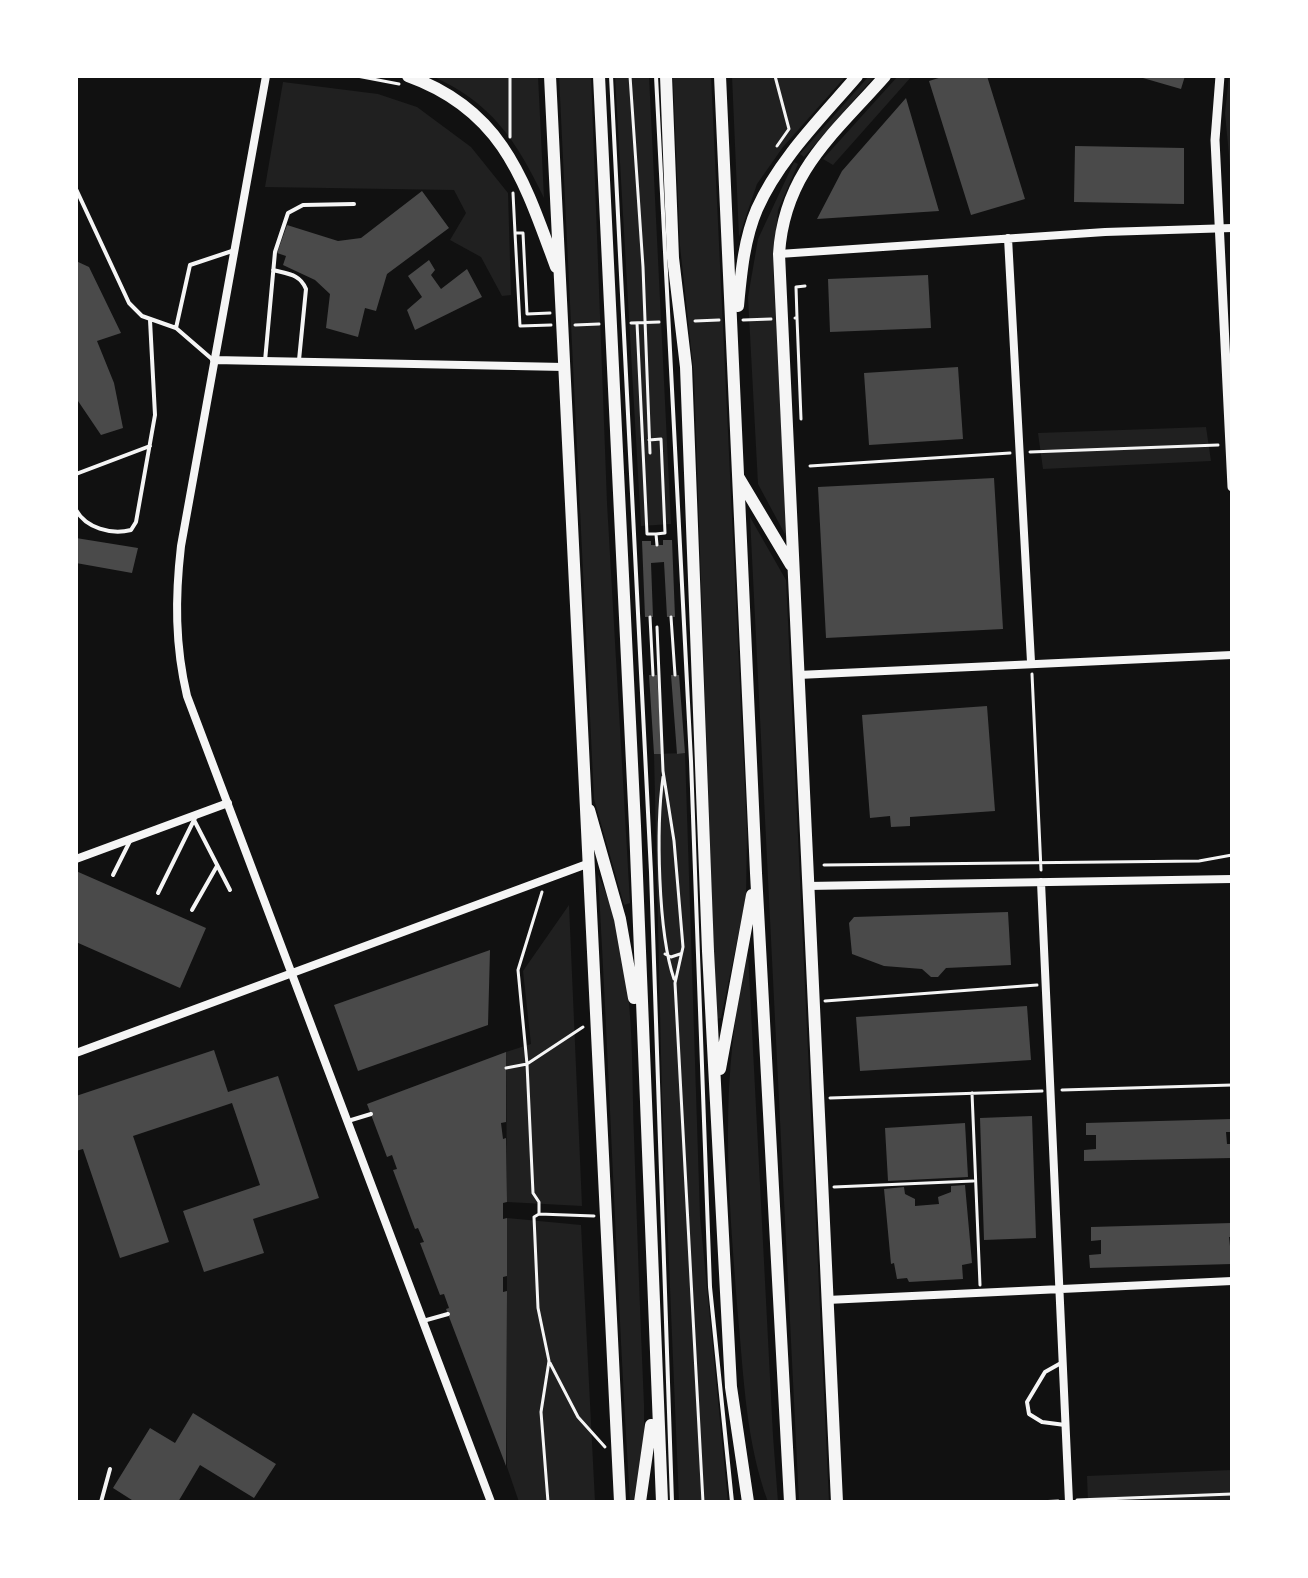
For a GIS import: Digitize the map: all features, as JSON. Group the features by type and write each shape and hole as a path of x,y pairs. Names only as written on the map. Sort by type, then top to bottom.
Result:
{"main road":[{"path":"550,76 620,1502"},
{"path":"599,76 635,826 662,1502"},
{"path":"666,76 673,258 686,367 716,1116 731,1387 748,1502"},
{"path":"720,76 756,873 790,1502"},
{"path":"734,349 743,266 756,211 771,181 857,76"},
{"path":"837,1502 779,254 781,223 793,186 885,76"},
{"path":"405,80 449,93 467,106 511,157 560,278"},
{"path":"738,475 793,569"},
{"path":"583,791 620,919 642,1048"},
{"path":"716,1116 723,1043 756,873"},
{"path":"640,1502 650,1448 655,1370"},
{"path":"740,1448 757,1502"}],"street":[{"path":"266,76 181,546 175,620 187,696 491,1502"},
{"path":"1220,76 1215,140 1232,487"},
{"path":"779,254 1008,238 1232,228"},
{"path":"1008,238 1031,662"},
{"path":"214,360 564,367"},
{"path":"798,675 1232,655"},
{"path":"76,859 228,803"},
{"path":"76,1053 587,864"},
{"path":"807,886 1232,879"},
{"path":"1041,882 1069,1501"},
{"path":"827,1300 1232,1281"}],"lane":[{"path":"611,76 651,872 672,1502"},
{"path":"656,76 691,761 710,1287 732,1502"},
{"path":"77,192 129,303 150,320 176,328 214,360"},
{"path":"265,361 273,270 284,220 294,207 354,204"},
{"path":"176,328 190,265 235,250"},
{"path":"273,270 295,275 302,280 306,289 299,362"},
{"path":"76,510 92,526 123,532 131,530 136,522 155,415 150,320"},
{"path":"76,474 150,446"},
{"path":"196,817 230,890"},
{"path":"158,893 196,817"},
{"path":"113,875 131,839"},
{"path":"192,910 217,866"},
{"path":"348,1121 371,1114"},
{"path":"423,1321 448,1314"},
{"path":"1063,1362 1045,1372 1027,1402 1029,1414 1042,1422 1065,1425"},
{"path":"101,1502 110,1469"}],"path":[{"path":"357,76 405,80"},
{"path":"510,76 511,157"},
{"path":"630,76 643,267 650,453"},
{"path":"775,76 789,129 777,146"},
{"path":"514,209 520,326 608,324"},
{"path":"515,233 523,233 527,314 561,312"},
{"path":"801,426 796,287 805,286"},
{"path":"739,320 797,318"},
{"path":"681,321 724,320"},
{"path":"622,323 666,322"},
{"path":"637,323 647,534 665,533 661,439 649,440"},
{"path":"656,534 657,545"},
{"path":"650,617 653,675"},
{"path":"671,617 675,675"},
{"path":"657,627 663,771 674,841 682,954 675,983"},
{"path":"1031,662 1041,882"},
{"path":"663,771 659,818 665,954 675,983 703,1502"},
{"path":"824,865 1199,861 1232,855"},
{"path":"539,1214 539,1202 533,1193 527,1064 518,970 546,879"},
{"path":"665,954 671,957 682,954"},
{"path":"813,1002 1046,985"},
{"path":"506,1068 527,1064 586,1025"},
{"path":"818,1098 1232,1085"},
{"path":"972,1093 973,1181 980,1292"},
{"path":"822,1187 973,1181"},
{"path":"605,1447 578,1417 549,1361 538,1308 534,1217 539,1214 606,1217"},
{"path":"548,1502 541,1412 549,1361"},
{"path":"1038,1502 1232,1494"}],"shaded area":[{"path":"432,76 538,76 544,198 523,158 500,125 471,98"},
{"path":"559,76 591,76 607,503 630,903 624,905 594,799"},
{"path":"615,76 649,76 671,524 641,526"},
{"path":"673,76 711,76 747,832 746,898 721,1018 716,1019 694,375 680,246"},
{"path":"732,76 846,76 783,147 757,184 739,237"},
{"path":"869,76 875,76 804,157 800,154"},
{"path":"898,76 912,76 833,165 823,159"},
{"path":"1229,76 1232,76 1232,187 1225,113"},
{"path":"283,82 378,94 417,107 471,147 508,193 511,295 502,296 481,257 450,240 466,213 454,190 265,187"},
{"path":"794,162 798,164 778,210 773,267 787,538 758,484 748,297 758,239"},
{"path":"1206,427 1211,461 1043,469 1038,433"},
{"path":"750,517 786,580 829,1502 799,1502"},
{"path":"685,753 700,1217 728,1502 679,1502 662,1097 654,754"},
{"path":"598,874 619,937 631,1036 644,1405 644,1451 633,1502 630,1502 625,1424"},
{"path":"569,905 582,1206 507,1202 506,1052 531,1044 523,971"},
{"path":"748,953 778,1502 768,1502 750,1433 731,1223 729,1090 732,1045"},
{"path":"507,1218 581,1225 595,1502 519,1502 507,1467"},
{"path":"1232,1470 1232,1502 1088,1502 1087,1476"}],"building":[{"path":"945,76 987,76 1025,199 971,215 929,81"},
{"path":"1136,76 1185,76 1181,89"},
{"path":"906,98 939,211 817,219 842,171"},
{"path":"1075,146 1184,148 1184,204 1074,202"},
{"path":"422,191 449,228 387,274 376,311 365,308 358,337 326,328 330,294 315,280 283,265 286,256 277,253 287,225 338,241 361,238"},
{"path":"429,260 435,270 431,275 441,289 467,269 482,297 415,330 407,310 422,297 408,276"},
{"path":"76,261 89,267 121,333 97,341 114,383 123,428 101,435 76,398"},
{"path":"928,275 931,328 830,332 828,279"},
{"path":"958,367 963,439 869,445 864,373"},
{"path":"994,478 1003,629 826,638 818,487"},
{"path":"76,538 138,548 132,573 76,563"},
{"path":"663,540 672,540 675,617 667,617 664,562 651,563 653,617 645,617 642,541 663,545"},
{"path":"649,675 657,675 662,754 654,754"},
{"path":"671,675 679,675 685,753 677,754"},
{"path":"987,706 995,811 910,817 910,826 891,827 890,816 870,818 862,715"},
{"path":"76,871 206,928 180,988 76,942"},
{"path":"1008,912 1011,965 946,968 938,977 931,977 922,969 884,966 852,954 849,923 854,917"},
{"path":"490,950 488,1025 358,1071 334,1005"},
{"path":"1027,1006 1031,1060 860,1071 856,1017"},
{"path":"214,1050 228,1092 278,1076 319,1198 253,1219 264,1253 204,1272 183,1211 260,1185 232,1103 133,1136 169,1242 120,1258 83,1149 76,1151 76,1096"},
{"path":"506,1052 506,1122 501,1123 503,1139 506,1138 507,1202 503,1203 503,1219 507,1218 507,1276 503,1277 503,1292 507,1291 506,1466 446,1309 449,1308 444,1294 440,1295 420,1243 424,1242 418,1228 415,1229 393,1170 397,1169 392,1155 387,1157 367,1104"},
{"path":"1032,1116 1036,1238 984,1240 980,1118"},
{"path":"1232,1119 1232,1132 1226,1132 1227,1144 1232,1144 1232,1158 1084,1161 1084,1150 1096,1149 1096,1135 1086,1135 1086,1123"},
{"path":"965,1123 968,1177 888,1181 885,1128"},
{"path":"965,1185 972,1263 962,1265 963,1279 909,1282 907,1278 897,1279 894,1263 891,1264 884,1189 904,1187 905,1194 915,1199 915,1206 939,1204 938,1197 951,1192 951,1186"},
{"path":"1232,1223 1232,1237 1229,1237 1232,1264 1090,1268 1089,1255 1101,1254 1101,1240 1091,1241 1091,1227"},
{"path":"193,1413 276,1464 254,1498 200,1465 178,1502 135,1502 113,1488 150,1428 175,1443"}]}
